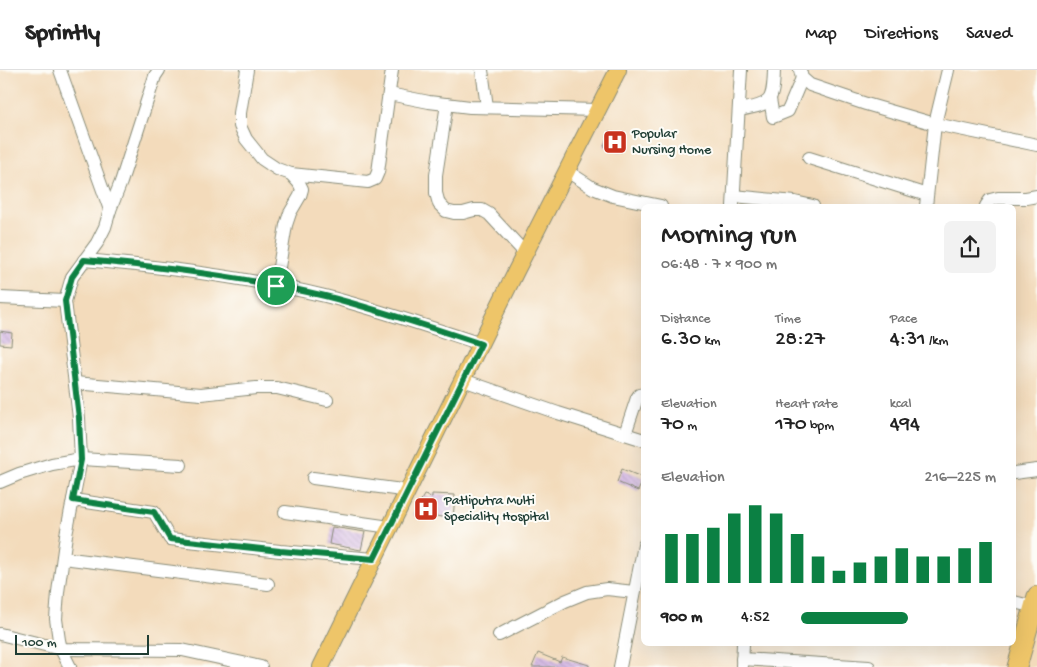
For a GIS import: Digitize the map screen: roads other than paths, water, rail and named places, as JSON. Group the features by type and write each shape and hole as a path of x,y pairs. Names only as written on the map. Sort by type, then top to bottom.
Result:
{"highway":[{"path":"1017,667 1036,602"},
{"path":"1029,667 1037,639"}],"main road":[{"path":"321,667 618,70"}],"street":[{"path":"60,70 110,210"},
{"path":"70,667 61,649 56,619 63,558 81,460 79,418 65,301 72,277 97,243 104,227 121,182 155,76 159,70"},
{"path":"246,70 240,126 246,139 262,159 276,169 291,174 368,182 375,179 378,172 392,70"},
{"path":"482,70 487,107"},
{"path":"741,70 734,201 795,202 804,204"},
{"path":"774,70 773,90 770,99 772,118 788,111 801,74"},
{"path":"808,158 926,201 935,124 948,70"},
{"path":"801,74 810,86 866,104 935,124 1037,145"},
{"path":"389,94 429,102 470,107 598,110"},
{"path":"739,110 762,106 770,99"},
{"path":"447,104 436,175 436,193 439,204 446,211 454,213 482,210 489,214 525,254"},
{"path":"567,171 593,188 613,196 651,204"},
{"path":"276,286 286,225 302,190 300,183 291,174"},
{"path":"987,204 990,200 998,198 1037,196"},
{"path":"84,260 126,263 200,273 326,296 481,344"},
{"path":"0,298 65,301"},
{"path":"463,380 641,439"},
{"path":"75,383 200,394 256,388 277,388 327,400"},
{"path":"625,434 637,398 641,395"},
{"path":"0,482 52,464 81,460 181,465"},
{"path":"1016,473 1037,470"},
{"path":"313,478 409,491"},
{"path":"73,500 154,512 170,539 374,559"},
{"path":"286,512 390,527"},
{"path":"63,558 268,584"},
{"path":"620,667 641,559"},
{"path":"499,635 565,601 587,592 607,589 634,592"},
{"path":"1016,602 1036,602"},
{"path":"0,634 61,649 182,650 262,667"},
{"path":"743,646 742,663 870,667"}],"place":[{"name":"Popular Nursing Home","path":"615,142"},
{"name":"Patliputra Multi Speciality Hospital","path":"426,509"}]}
